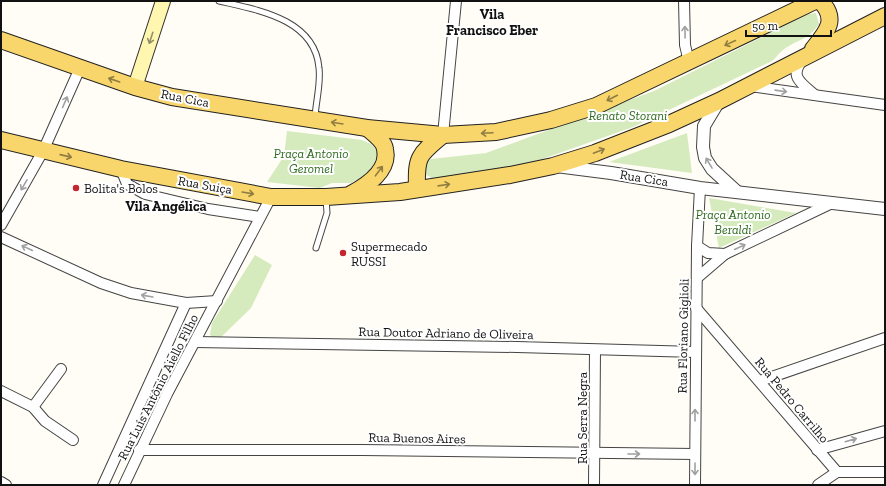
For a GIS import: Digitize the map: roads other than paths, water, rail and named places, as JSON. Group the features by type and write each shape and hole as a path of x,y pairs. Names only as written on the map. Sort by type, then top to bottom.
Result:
{"main road":[{"path":"135,87 163,1"},
{"name":"Rua Cica","path":"1,40 135,87 172,97 371,129 443,135 496,132 551,120 596,106 815,1"},
{"path":"809,54 826,34 830,22 828,10 820,1"},
{"name":"Rua Suiça","path":"1,140 120,169 271,197 326,197 417,189 510,175 553,166 595,153 669,124 718,101 885,16"},
{"path":"357,195 376,176 383,166 385,159 386,149 371,129"},
{"path":"417,189 417,161 421,154 443,135"}],"street":[{"path":"443,135 456,1"},
{"path":"684,1 685,44 689,62"},
{"path":"809,54 799,65 796,76 800,82 816,95"},
{"path":"1,225 43,151 80,68"},
{"path":"746,86 885,105"},
{"path":"718,101 704,126 703,147 705,158 712,169 736,191"},
{"name":"Rua Cica","path":"553,166 611,173 700,188 885,209"},
{"path":"120,169 127,184 145,194 208,209 260,217"},
{"name":"Rua Floriano Giglioli","path":"695,485 697,246 700,188"},
{"name":"Rua Luís Antônio Aiello Filho","path":"124,485 139,450 271,197"},
{"path":"697,278 725,254 832,203"},
{"path":"1,237 101,283 131,293 186,303 217,301"},
{"path":"697,246 708,253 725,254"},
{"path":"103,485 186,303"},
{"name":"Rua Pedro Carrilho","path":"696,308 837,472"},
{"path":"760,381 885,338"},
{"name":"Rua Doutor Adriano de Oliveira","path":"195,342 517,347 696,352"},
{"name":"Rua Serra Negra","path":"594,485 595,350"},
{"path":"33,407 61,369"},
{"path":"1,391 33,407 50,424 73,440"},
{"path":"817,450 885,431"},
{"name":"Rua Buenos Aires","path":"139,450 362,450 595,454 695,454"},
{"path":"818,485 837,472 885,472"},
{"path":"1,482 6,485"}],"lane":[{"path":"219,1 252,9 282,19 302,31 316,49 319,68 315,120"},
{"path":"316,248 327,213 326,197"}],"place":[{"name":"Bolita's Bolos","path":"76,188"},
{"name":"Supermecado RUSSI","path":"343,253"}],"district":[{"name":"Vila Francisco Eber","path":"492,22"},
{"name":"Vila Angélica","path":"166,206"}],"park label":[{"name":"Renato Storani","path":"628,115"},
{"name":"Praça Antonio Geromel","path":"311,160"},
{"name":"Praça Antonio Beraldi","path":"733,222"}]}
